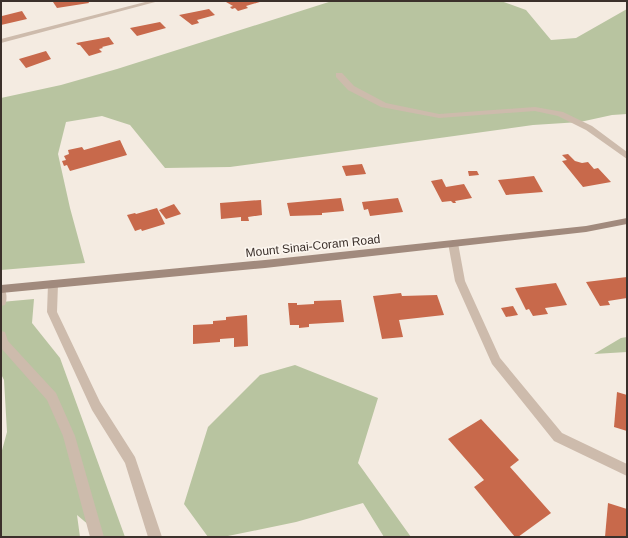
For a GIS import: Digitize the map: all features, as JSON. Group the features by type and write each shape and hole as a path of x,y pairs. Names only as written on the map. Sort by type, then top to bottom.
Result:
{"main road":[{"name":"Mount Sinai-Coram Road","path":"1,289 265,264 453,244 586,229 627,221"}],"street":[{"path":"1,42 156,1"},
{"path":"339,75 350,88 384,105 439,116 535,109 560,114 590,128 627,156"},
{"path":"453,244 460,281 496,361 558,437 627,470"},
{"path":"53,284 52,312 96,406 131,460 155,537"},
{"path":"1,293 1,302"},
{"path":"1,335 3,343 52,397 68,436 97,537"}],"green space":[{"path":"332,1 501,1 526,10 551,40 576,38 627,9 627,114 612,115 580,122 533,125 230,167 165,168 130,125 102,116 66,122 58,154 70,208 85,263 1,270 1,98 61,85 117,69"},
{"path":"34,299 32,323 60,358 125,537 103,537 77,515 80,537 1,537 1,454 7,432 4,380 1,374 1,302"},
{"path":"627,337 627,352 594,354 621,338"},
{"path":"295,365 378,398 358,463 411,537 384,537 363,503 296,522 223,537 208,537 184,504 208,427 260,375"}],"building":[{"path":"88,1 89,3 57,8 53,2"},
{"path":"263,1 246,6 248,8 238,11 235,8 232,9 230,7 233,6 226,2"},
{"path":"209,9 215,15 197,20 199,23 192,25 179,15"},
{"path":"22,11 27,19 1,25 2,16"},
{"path":"160,22 166,28 137,36 130,28"},
{"path":"109,37 114,44 102,47 103,48 99,49 102,52 89,56 80,45 76,43"},
{"path":"46,51 51,59 26,68 19,59"},
{"path":"120,140 127,155 70,171 67,165 64,166 62,161 66,160 64,156 69,154 68,150 82,147 84,150"},
{"path":"568,154 575,161 582,163 588,162 594,169 598,168 611,182 583,187 562,161 567,160 562,155"},
{"path":"362,164 366,174 346,176 342,166"},
{"path":"468,171 477,171 479,175 469,176"},
{"path":"534,176 543,192 506,195 498,180"},
{"path":"442,179 446,187 464,184 472,198 455,201 456,203 451,201 442,202 431,181"},
{"path":"341,198 344,211 322,213 322,215 290,216 287,203"},
{"path":"398,198 403,212 370,216 368,209 364,210 362,202"},
{"path":"261,200 262,215 248,217 249,221 241,221 241,217 221,219 220,203"},
{"path":"174,204 181,214 166,219 159,210"},
{"path":"157,208 165,224 142,231 141,229 135,231 127,215"},
{"path":"627,277 627,298 608,301 610,305 600,306 586,282"},
{"path":"556,283 567,305 545,308 548,314 533,316 529,309 526,310 515,288"},
{"path":"401,293 402,296 437,295 444,315 399,320 403,337 382,339 373,296"},
{"path":"341,300 344,322 309,324 309,327 299,328 299,325 290,325 288,303 297,303 297,305 314,304 314,301"},
{"path":"513,306 518,315 506,317 501,308"},
{"path":"247,315 248,346 234,347 234,338 220,339 220,342 193,344 193,325 213,324 213,321 226,320 226,317"},
{"path":"617,392 627,395 627,431 614,427"},
{"path":"481,419 519,460 510,467 551,513 518,537 515,537 474,487 484,480 448,439"},
{"path":"608,503 627,509 627,537 605,537"}]}
